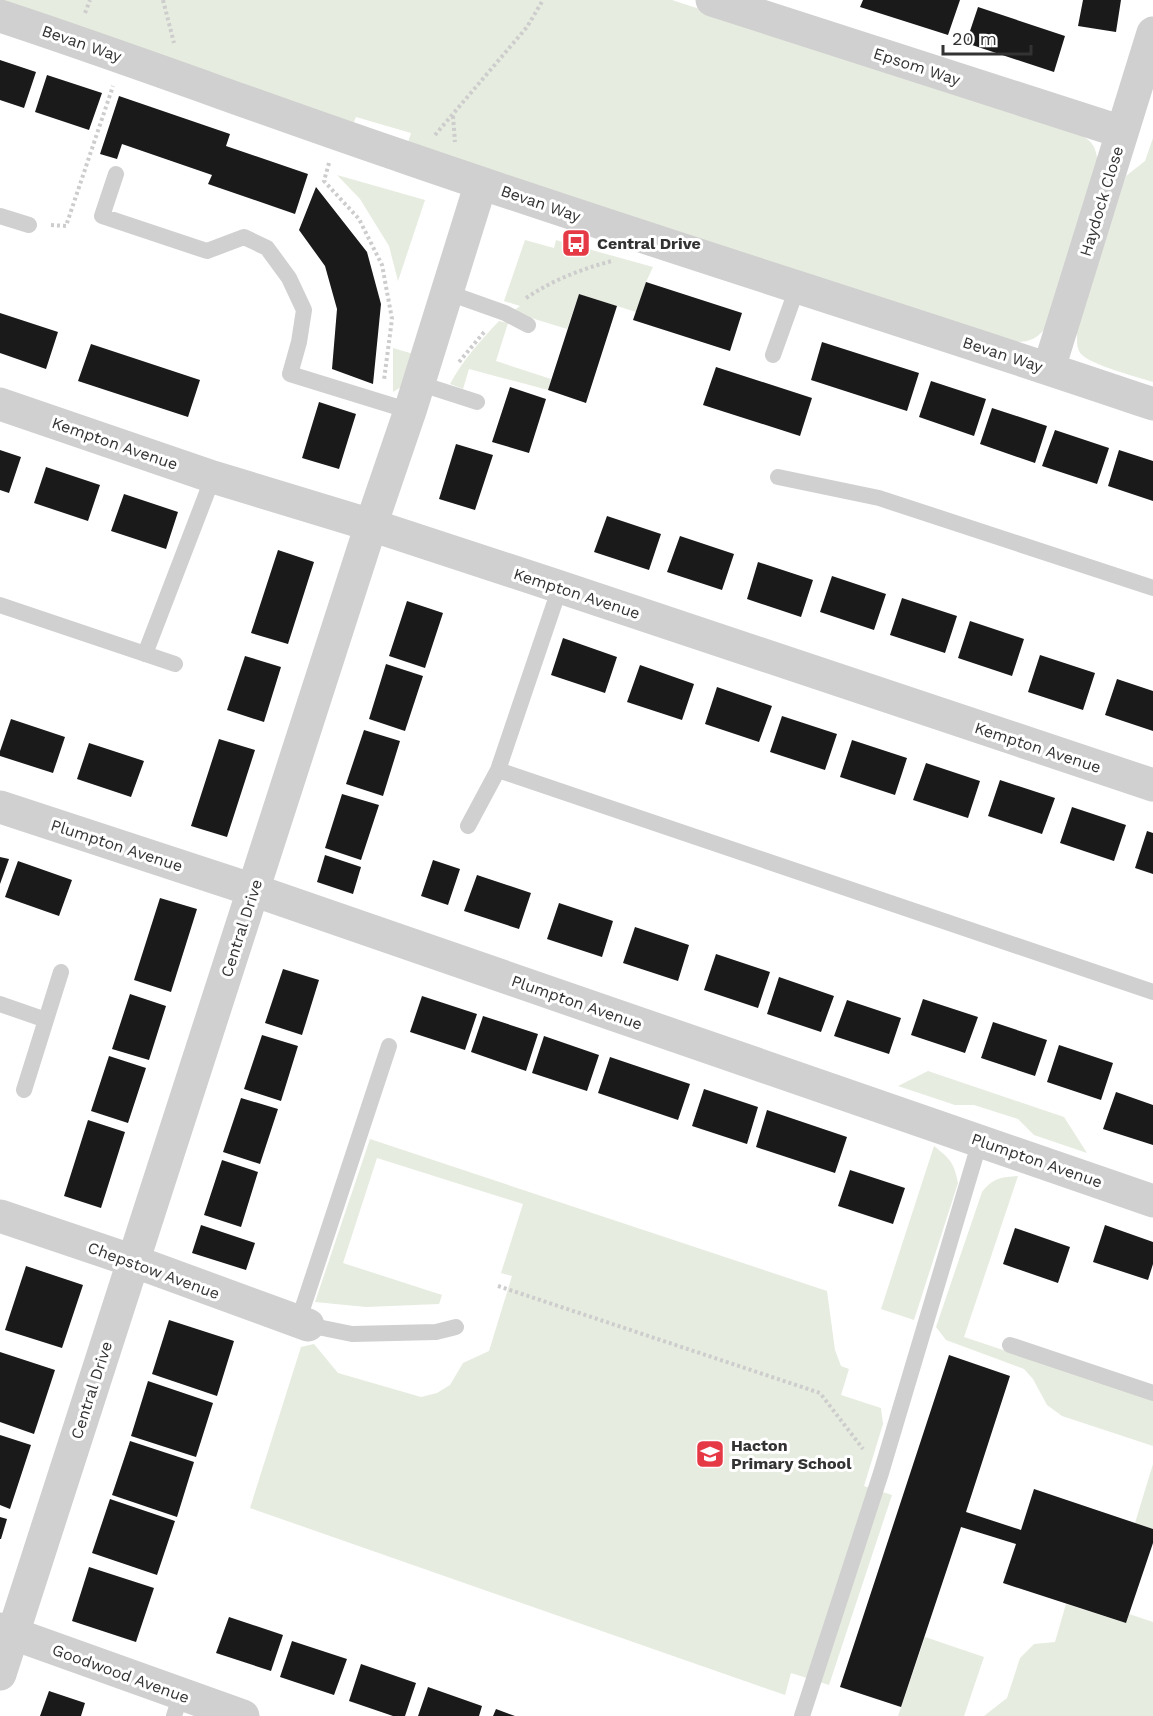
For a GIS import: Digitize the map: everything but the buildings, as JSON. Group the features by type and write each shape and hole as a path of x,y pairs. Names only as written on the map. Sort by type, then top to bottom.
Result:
{"street":[{"name":"Epsom Way","path":"712,0 1122,132"},
{"name":"Bevan Way","path":"0,16 411,160 1153,404"},
{"name":"Haydock Close","path":"1049,369 1153,33"},
{"name":"Central Drive","path":"0,1674 6,1631 133,1261 481,183"},
{"name":"Kempton Avenue","path":"0,404 213,477 371,525 1153,785"},
{"name":"Plumpton Avenue","path":"0,807 253,890 1153,1201"},
{"name":"Chepstow Avenue","path":"0,1216 133,1261 303,1324"},
{"name":"Goodwood Avenue","path":"6,1631 177,1705 243,1716"}],"lane":[{"path":"116,174 102,216 207,251 244,237 267,248 289,278 304,310 299,342 290,374 413,397 477,402"},
{"path":"0,216 29,225"},
{"path":"773,355 797,288"},
{"path":"446,292 505,313 528,325"},
{"path":"145,654 213,477"},
{"path":"778,477 879,498 1153,588"},
{"path":"468,826 498,770 560,587"},
{"path":"0,605 175,664"},
{"path":"498,770 1153,992"},
{"path":"24,1090 61,972"},
{"path":"0,1004 46,1020"},
{"path":"389,1046 303,1324 352,1334 436,1332 456,1327"},
{"path":"802,1716 881,1473 980,1141"},
{"path":"1010,1345 1153,1393"}],"path":[{"path":"163,0 182,78"},
{"path":"411,160 453,116 527,27 543,0"},
{"path":"29,225 66,226 123,58"},
{"path":"337,134 324,181 359,219 382,265 392,319 413,397 455,367 484,332 505,313 540,289 578,270 623,260"},
{"path":"498,1286 820,1393 881,1473"}],"shaded area":[{"path":"0,0 672,0 1076,132 1092,144 1098,163 1047,326 1034,338 1016,342 407,146 411,133 356,117 352,127 0,5"},
{"path":"1153,138 1153,382 1086,358 1079,352 1077,331 1126,176 1145,161"},
{"path":"337,175 425,200 398,281 389,246 360,199"},
{"path":"525,240 554,248 556,240 653,267 636,312 579,294 567,329 512,312 520,306 504,301"},
{"path":"499,321 508,323 496,361 551,379 548,390 469,369 463,389 450,384 472,351"},
{"path":"393,348 417,355 401,387 393,392"},
{"path":"928,1071 1064,1117 1087,1153 1034,1135 1018,1119 974,1105 955,1105 898,1086"},
{"path":"370,1139 827,1291 835,1350 841,1366 849,1369 841,1395 881,1408 883,1424 864,1486 892,1495 829,1685 791,1673 785,1695 250,1508 301,1347 314,1344 338,1373 421,1397 437,1393 450,1385 463,1363 489,1351 512,1276 501,1273 523,1204 377,1158 343,1263 442,1295 439,1304 366,1307 315,1302"},
{"path":"934,1146 950,1162 955,1170 958,1183 914,1320 881,1309"},
{"path":"1018,1176 964,1337 1153,1400 1153,1446 1062,1416 1047,1405 1033,1379 1024,1369 946,1340 936,1327 982,1192 998,1179"},
{"path":"1153,1464 1153,1529 1135,1523"},
{"path":"1066,1604 1126,1623 1129,1614 1153,1622 1153,1716 984,1716 1007,1698 1020,1658 1034,1644 1055,1642"},
{"path":"925,1637 984,1657 964,1716 898,1716"}],"place":[{"name":"Central Drive","path":"576,243"},
{"name":"Hacton Primary School","path":"710,1454"}]}
